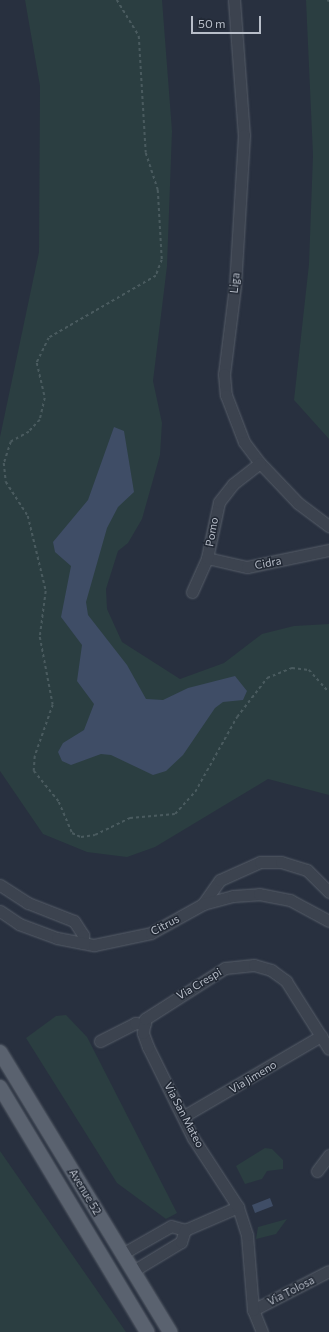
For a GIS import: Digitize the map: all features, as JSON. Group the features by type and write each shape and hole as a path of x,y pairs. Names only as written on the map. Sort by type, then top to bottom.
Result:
{"main road":[{"name":"Avenue 52","path":"0,1052 170,1332"},
{"name":"Avenue 52","path":"0,1087 76,1210 147,1332"},
{"path":"76,1210 93,1226 120,1269 132,1271"}],"street":[{"name":"Liga","path":"234,0 244,135 236,286 224,374 233,418 260,464 298,503 329,526"},
{"name":"Pomo","path":"192,592 207,558 219,502 233,484 260,464"},
{"name":"Cidra","path":"207,558 246,567 329,550"},
{"path":"203,904 220,880 260,862 281,862 307,870 329,892"},
{"path":"0,885 28,903 74,921 83,935 83,943"},
{"name":"Citrus","path":"0,911 19,924 57,938 83,943 124,942 151,934 203,904 233,896 259,894 290,900 329,922"},
{"name":"Via Crespi","path":"145,1022 212,975 238,965 271,970 286,981 296,994 329,1049"},
{"path":"100,1041 135,1023 145,1022"},
{"name":"Via San Mateo","path":"145,1022 143,1033 148,1047 194,1138 238,1207 247,1235 253,1310 262,1332"},
{"name":"Via Jimeno","path":"184,1116 321,1036"},
{"path":"316,1171 329,1155"},
{"path":"122,1254 171,1226 185,1230 238,1207"},
{"path":"132,1271 181,1242 185,1230"},
{"name":"Via Tolosa","path":"253,1310 329,1271"}],"path":[{"path":"117,0 139,36 146,153 158,190 162,260 156,276 49,338 37,363 45,398 40,420 29,432 11,442 4,463 6,482 28,516 46,592 40,637 53,705 35,756 34,772 59,802 72,833 81,837 95,835 130,818 175,814 195,792 237,717 267,678 292,668 309,670 329,692"}],"shaded area":[{"path":"25,0 162,0 172,131 167,266 153,381 162,423 160,455 142,519 128,543 118,551 106,589 107,609 122,642 180,679 224,663 262,634 294,626 329,624 329,795 268,779 155,847 127,857 87,852 43,834 0,771 0,437 39,252 40,86"},
{"path":"306,0 329,0 329,439 294,400 309,264 313,155"},
{"path":"66,1015 87,1037 177,1213 166,1219 117,1183 26,1038 56,1016"},
{"path":"265,1148 272,1149 283,1160 283,1169 267,1171 262,1179 245,1184 236,1166"},
{"path":"0,1151 126,1332 0,1332"},
{"path":"287,1219 276,1234 256,1239 258,1227"}],"water":[{"path":"114,427 124,431 134,492 118,507 107,528 86,602 88,615 127,665 146,699 163,700 188,688 235,676 247,691 243,700 223,702 215,708 183,755 166,771 153,775 111,755 101,754 71,765 62,761 58,752 63,743 84,730 94,704 77,681 82,645 61,617 71,566 55,552 53,542 88,500"},
{"path":"270,1198 273,1206 255,1213 252,1205"}]}
